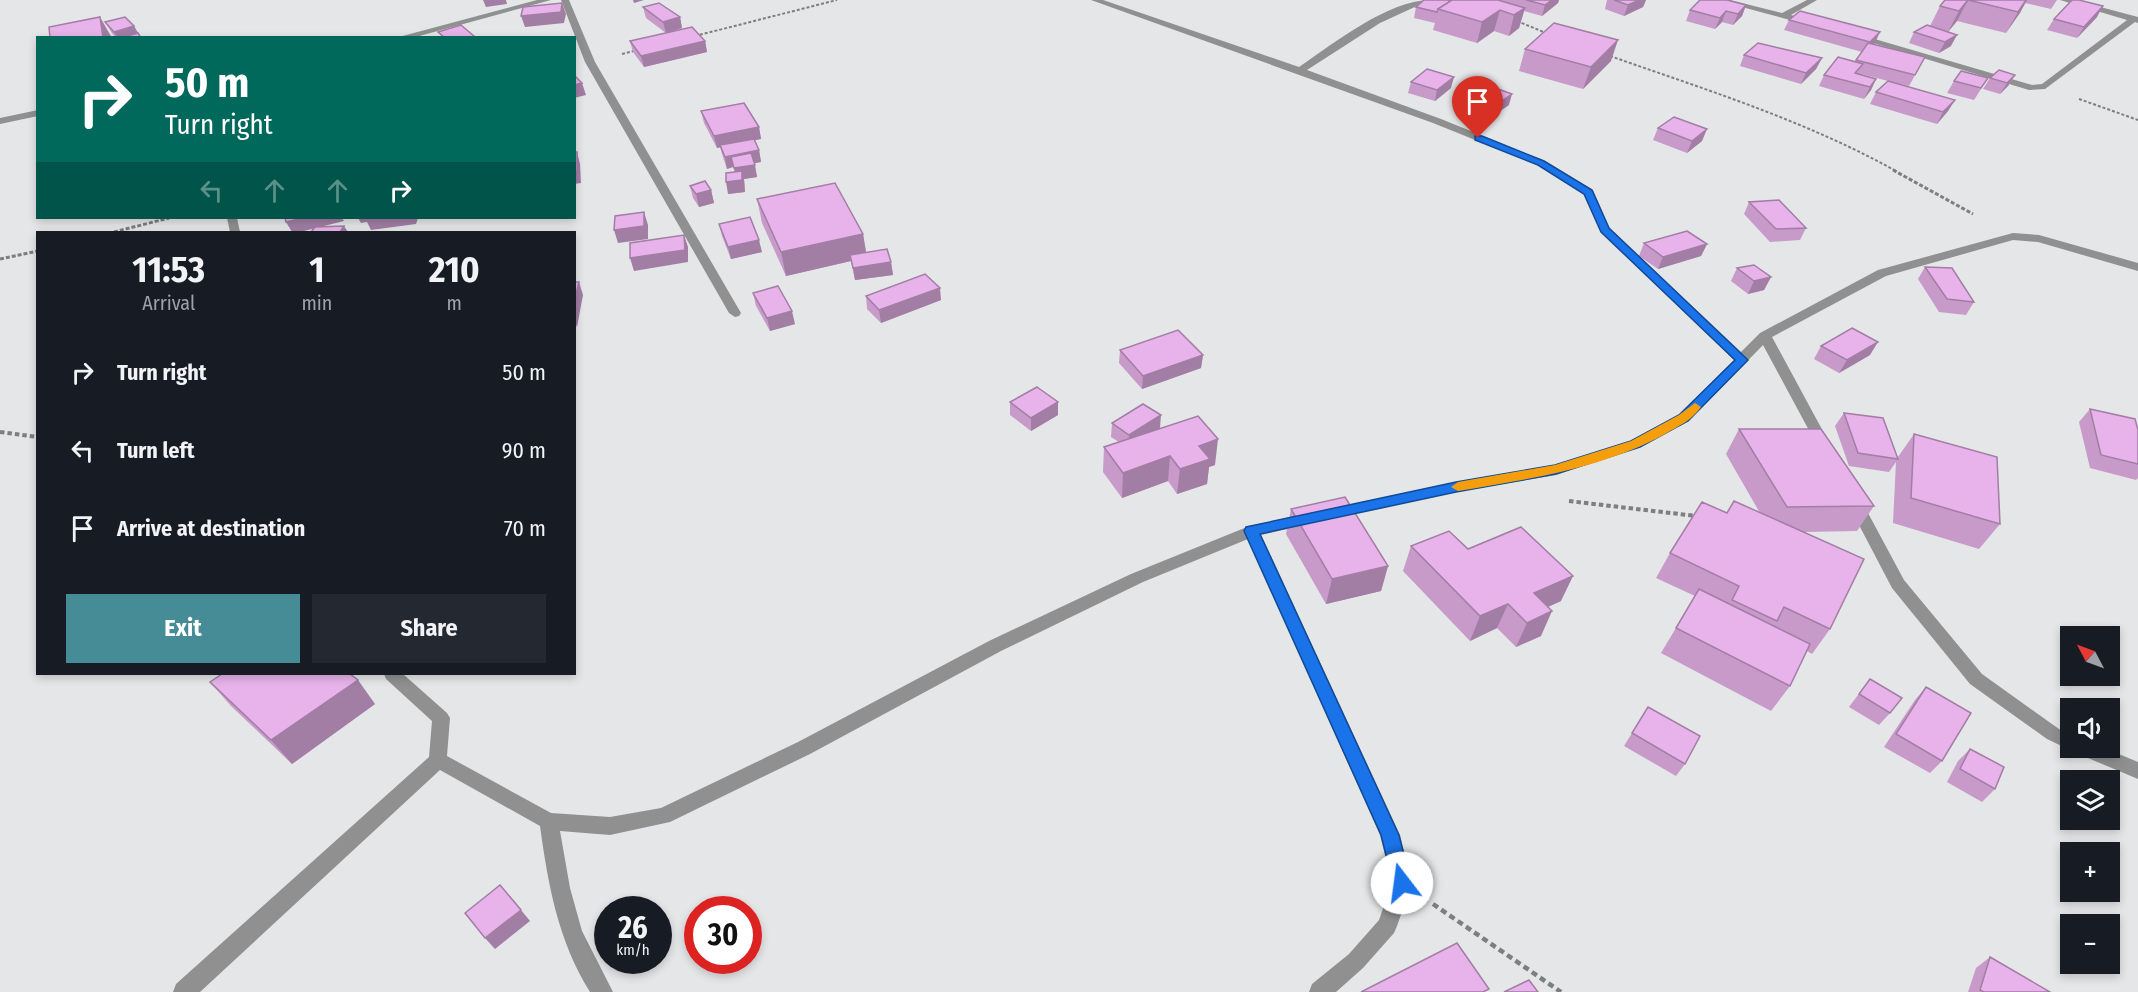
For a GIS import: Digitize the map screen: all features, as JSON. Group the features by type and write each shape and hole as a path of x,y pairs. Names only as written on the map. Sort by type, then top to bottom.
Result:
{"street":[{"path":"407,36 547,0"},
{"path":"565,0 591,62 735,313"},
{"path":"1095,0 1437,121 1541,163 1589,192 1605,230 1742,360"},
{"path":"1300,71 1382,19 1426,0"},
{"path":"1720,0 1819,25"},
{"path":"1785,15 1813,0"},
{"path":"2064,0 2136,20"},
{"path":"1852,35 2019,86 2045,87 2136,20"},
{"path":"0,120 36,113"},
{"path":"438,760 549,821 610,826 663,816 804,748 995,646 1137,578 1251,531 1456,487 1556,470 1635,444 1684,418 1766,336 1882,273 2013,236 2039,239 2138,267"},
{"path":"1766,336 1832,460"},
{"path":"1849,491 1898,584 1976,679 2060,737"},
{"path":"1251,531 1390,835 1402,883 1388,926 1356,962 1320,992"},
{"path":"184,992 438,760 441,718 393,675"},
{"path":"2108,758 2138,771"},
{"path":"549,821 562,904 590,975 602,992"}],"path":[{"path":"691,36 837,0"},
{"path":"1509,18 1549,34"},
{"path":"591,62 646,48"},
{"path":"1601,53 1749,105 1854,148 2013,236"},
{"path":"2045,87 2138,120"},
{"path":"118,231 166,219"},
{"path":"0,259 36,251"},
{"path":"0,432 36,437"},
{"path":"1562,500 1704,517"},
{"path":"1402,883 1561,992"}],"building":[{"path":"1424,0 1451,1 1437,12 1416,7"},
{"path":"1452,0 1498,0 1525,8 1514,15 1500,10 1482,22 1438,9"},
{"path":"1526,0 1552,0 1545,5"},
{"path":"1614,0 1639,0 1628,5"},
{"path":"1700,0 1727,0 1746,5 1738,14 1726,11 1720,18 1690,10"},
{"path":"1945,0 1968,0 1959,11 1940,6"},
{"path":"1968,0 2026,0 2018,12"},
{"path":"2072,0 2103,6 2084,27 2054,19"},
{"path":"562,3 561,12 521,16 523,7"},
{"path":"659,3 680,17 663,22 643,7"},
{"path":"1800,11 1880,32 1870,42 1789,20"},
{"path":"100,17 103,36 50,36 49,27"},
{"path":"125,17 134,26 114,32 105,22"},
{"path":"1554,23 1618,40 1591,67 1525,49"},
{"path":"461,25 474,36 443,36 438,32"},
{"path":"1927,25 1957,35 1945,42 1914,32"},
{"path":"692,27 705,41 641,56 630,41"},
{"path":"1758,43 1822,58 1806,73 1744,55"},
{"path":"1868,43 1925,57 1915,75 1856,60"},
{"path":"1838,57 1863,64 1855,73 1876,79 1870,87 1824,75"},
{"path":"1427,69 1454,77 1437,90 1411,82"},
{"path":"1999,70 2015,75 2007,83 1990,78"},
{"path":"1961,71 1988,78 1981,88 1954,81"},
{"path":"1888,81 1955,100 1943,112 1876,92"},
{"path":"1484,84 1512,94 1497,104 1469,94"},
{"path":"744,103 759,127 714,136 701,111"},
{"path":"1674,117 1707,129 1692,141 1658,128"},
{"path":"754,139 759,150 725,157 720,145"},
{"path":"751,153 755,165 734,168 731,157"},
{"path":"742,171 742,180 726,182 726,173"},
{"path":"705,181 711,190 696,194 690,186"},
{"path":"835,183 863,234 781,252 757,199"},
{"path":"1779,200 1806,228 1776,229 1749,202"},
{"path":"644,212 644,226 614,230 615,216"},
{"path":"750,217 759,240 728,247 719,224"},
{"path":"344,226 341,231 312,231 315,227"},
{"path":"1687,231 1707,244 1663,257 1644,243"},
{"path":"684,235 685,250 630,258 630,243"},
{"path":"887,249 891,262 853,268 850,255"},
{"path":"1754,265 1771,277 1754,281 1737,268"},
{"path":"1925,267 1952,268 1974,302 1947,299"},
{"path":"925,274 940,288 879,310 866,296"},
{"path":"778,286 792,311 767,318 753,293"},
{"path":"1852,328 1878,342 1847,360 1821,346"},
{"path":"1178,330 1203,355 1143,376 1120,350"},
{"path":"1037,387 1058,402 1031,418 1010,402"},
{"path":"1143,404 1161,415 1129,435 1112,423"},
{"path":"2090,409 2135,419 2138,430 2138,464 2101,455"},
{"path":"1844,413 1883,418 1898,459 1858,453"},
{"path":"1198,416 1218,439 1199,446 1210,459 1180,469 1170,456 1123,473 1104,447"},
{"path":"1739,429 1821,429 1874,506 1787,507"},
{"path":"1914,434 1997,457 2000,524 1911,498"},
{"path":"1345,497 1388,566 1332,579 1291,509"},
{"path":"1734,501 1864,559 1830,629 1784,607 1777,621 1732,600 1739,586 1670,553 1702,502 1727,513"},
{"path":"1521,527 1573,576 1534,593 1552,611 1527,623 1508,604 1480,616 1411,546 1449,531 1468,549"},
{"path":"1699,589 1810,644 1790,686 1676,628"},
{"path":"220,675 351,675 358,680 271,740 210,682"},
{"path":"1870,679 1902,698 1890,713 1859,694"},
{"path":"1926,687 1971,713 1942,761 1896,734"},
{"path":"1648,707 1700,736 1685,764 1632,733"},
{"path":"1970,749 2004,767 1995,789 1960,769"},
{"path":"500,885 521,910 485,938 465,913"},
{"path":"1457,943 1489,989 1483,992 1361,992"},
{"path":"1990,957 2050,992 1984,992 1980,990"},
{"path":"1529,980 1538,992 1504,992"}],"slow traffic":[{"path":"1458,487 1556,470 1635,444 1684,418 1695,407"}],"route":[{"path":"1402,883 1390,835 1251,531 1456,487 1556,470 1635,444 1684,418 1742,360 1605,230 1589,192 1541,163 1478,138"}]}
